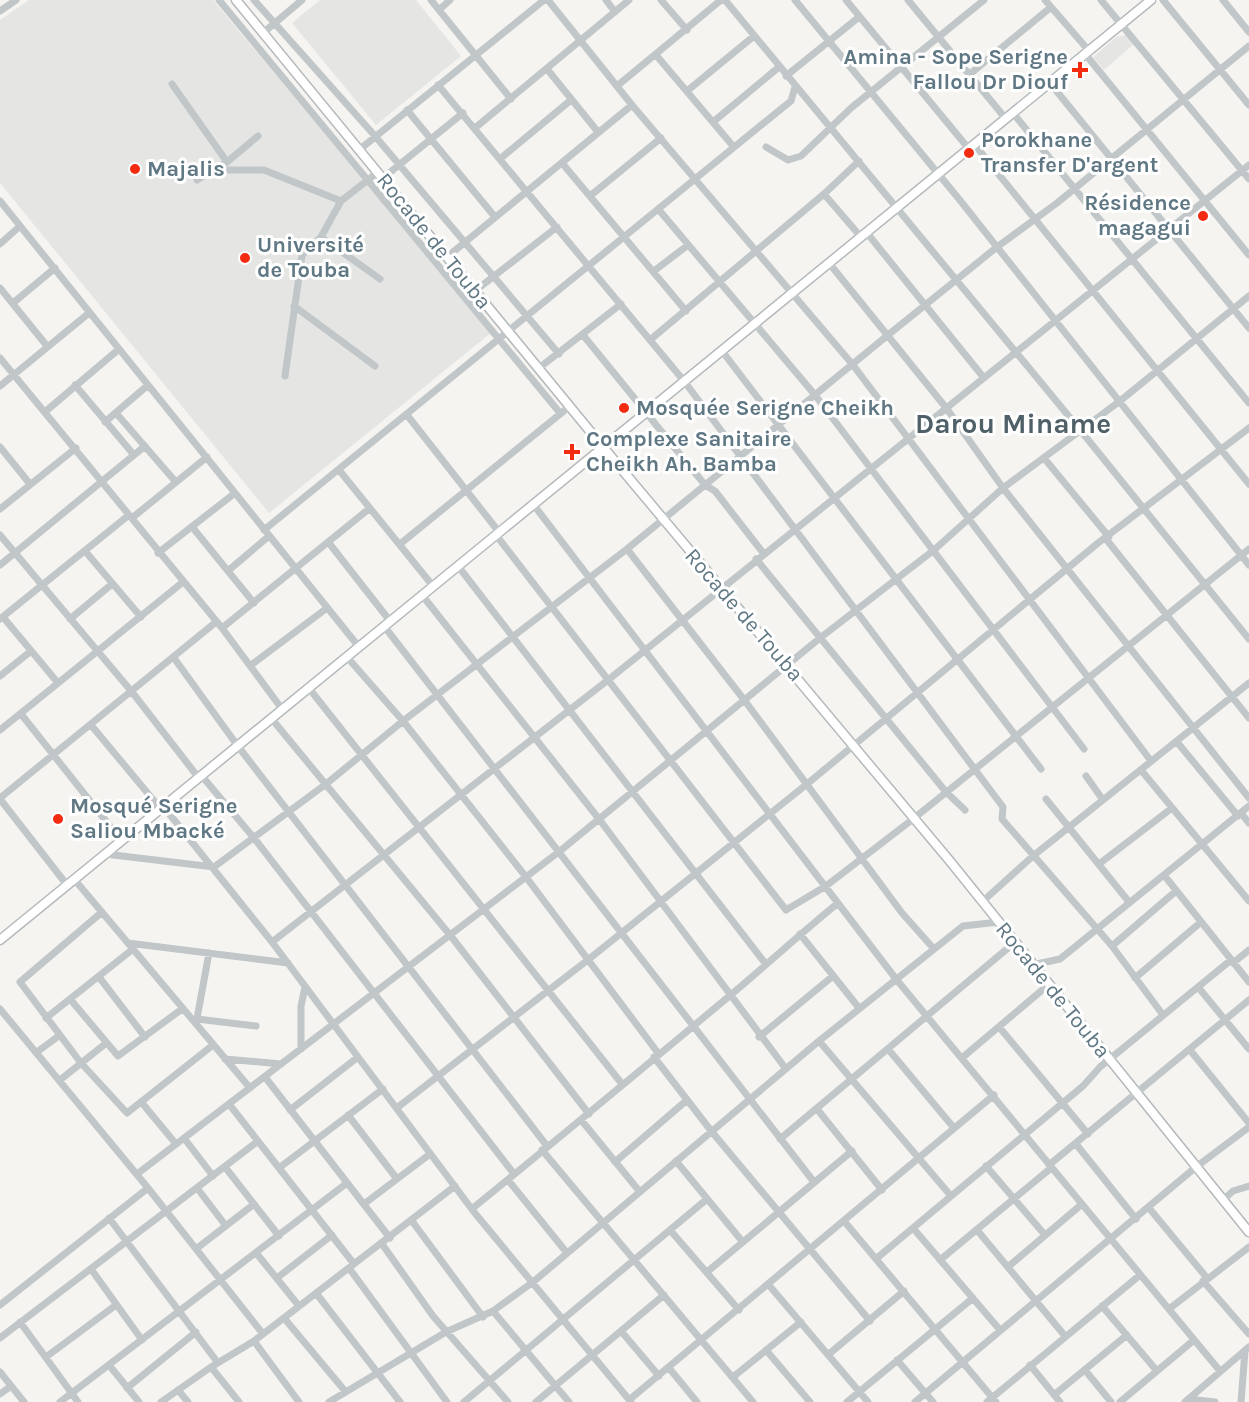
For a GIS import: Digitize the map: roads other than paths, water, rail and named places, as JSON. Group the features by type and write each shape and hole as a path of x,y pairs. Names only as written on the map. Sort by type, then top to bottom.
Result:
{"main road":[{"name":"Rocade de Touba","path":"236,0 720,589 788,666 999,922 1047,986 1249,1232"},
{"path":"0,940 1151,0"}],"street":[{"path":"0,11 16,0"},
{"path":"219,0 560,413"},
{"path":"254,0 375,136 559,354"},
{"path":"263,33 302,0"},
{"path":"431,0 511,99"},
{"path":"439,10 450,0"},
{"path":"359,150 475,54 546,0 853,365 968,521 1151,761"},
{"path":"606,0 615,12"},
{"path":"475,128 629,0"},
{"path":"661,0 687,30"},
{"path":"795,0 997,247 1249,565"},
{"path":"846,0 1095,291 1249,484"},
{"path":"908,0 970,75 1075,189 1249,404"},
{"path":"766,147 788,160 794,160 870,92 984,0"},
{"path":"1045,0 1249,255"},
{"path":"1101,0 1249,179"},
{"path":"1163,0 1249,105"},
{"path":"1223,0 1249,32"},
{"path":"617,86 727,1 795,87 1082,431 1249,639"},
{"path":"970,75 1051,7"},
{"path":"786,76 860,17"},
{"path":"687,92 754,36"},
{"path":"105,854 214,867 326,784 476,664 627,549 888,334 997,247 1075,189 1249,45"},
{"path":"656,55 733,147"},
{"path":"713,122 779,67"},
{"path":"547,69 598,132"},
{"path":"1050,83 1249,328"},
{"path":"172,84 227,162"},
{"path":"438,85 590,266 742,454 795,530 1004,807 1002,819 1112,946 1163,1016"},
{"path":"264,530 791,101 795,87"},
{"path":"501,158 571,100"},
{"path":"447,257 632,105"},
{"path":"407,110 495,217"},
{"path":"285,376 300,260 321,237 341,201 368,180 399,166 462,113"},
{"path":"197,180 216,170 258,136"},
{"path":"590,196 661,138"},
{"path":"650,340 824,194 859,161"},
{"path":"562,163 686,311"},
{"path":"272,942 608,680 756,559 1057,322 1249,165"},
{"path":"216,170 264,170 341,201"},
{"path":"824,194 864,235 925,305 984,378"},
{"path":"0,201 359,647"},
{"path":"659,210 815,395 1084,749"},
{"path":"0,244 20,226"},
{"path":"475,291 557,227"},
{"path":"321,237 380,279"},
{"path":"654,271 688,245"},
{"path":"829,263 947,409 1004,488 1249,798"},
{"path":"13,303 54,268"},
{"path":"0,288 46,346"},
{"path":"137,1174 560,851 820,638 934,550 1004,488 1082,431 1249,296"},
{"path":"539,368 621,304"},
{"path":"294,306 375,366"},
{"path":"0,386 89,313"},
{"path":"583,335 705,485 712,487 764,554"},
{"path":"46,411 119,349"},
{"path":"722,351 1041,769"},
{"path":"0,358 46,411 158,553 222,628 282,709"},
{"path":"75,385 134,455"},
{"path":"105,422 148,385"},
{"path":"400,544 570,406"},
{"path":"116,413 175,481"},
{"path":"407,415 786,910 826,886 863,858 1249,549"},
{"path":"398,1107 473,1051 623,932 959,660 1029,600 1249,428"},
{"path":"0,565 145,446"},
{"path":"0,447 30,484"},
{"path":"0,509 76,448"},
{"path":"58,683 1,618 207,457"},
{"path":"1044,458 1249,718"},
{"path":"339,470 433,586"},
{"path":"158,553 235,493"},
{"path":"533,504 771,812 896,979 1220,1371"},
{"path":"222,628 370,508"},
{"path":"193,528 254,603"},
{"path":"0,535 132,692 199,776 254,838 438,1075 567,1253"},
{"path":"229,570 269,536"},
{"path":"329,543 439,695 695,1024 814,1182"},
{"path":"627,549 745,701 902,913 933,949"},
{"path":"85,551 141,617"},
{"path":"756,559 946,792 965,810"},
{"path":"458,566 765,963"},
{"path":"1,728 183,582"},
{"path":"70,619 112,584"},
{"path":"422,595 599,819 759,1037 786,1069"},
{"path":"251,665 327,608"},
{"path":"216,622 0,799 70,882 102,912 250,1088"},
{"path":"0,676 31,651"},
{"path":"347,657 403,721 526,877 712,1132 870,1321"},
{"path":"174,658 237,745 473,1051 544,1148 753,1402"},
{"path":"982,902 1033,856 1249,683"},
{"path":"308,687 622,1084"},
{"path":"21,714 121,840"},
{"path":"271,718 450,935 589,1114"},
{"path":"91,724 214,867 398,1107 430,1154 561,1319 630,1401 994,1095"},
{"path":"1177,742 1249,823"},
{"path":"1141,770 1249,901"},
{"path":"1086,776 1102,800"},
{"path":"1046,799 1129,902"},
{"path":"1032,965 1042,961 1058,961 1249,806"},
{"path":"1099,864 1172,808"},
{"path":"1164,875 1249,982"},
{"path":"1112,946 1176,891"},
{"path":"473,1208 544,1148 582,1121 656,1055 838,903"},
{"path":"102,912 20,982 20,986 81,1063 124,1112 130,1112 213,1045"},
{"path":"329,1402 446,1332 493,1311 604,1223 819,1041 965,924 999,922"},
{"path":"1135,978 1201,922"},
{"path":"800,934 859,1008"},
{"path":"128,943 288,963"},
{"path":"780,1139 1014,943"},
{"path":"46,1017 133,949"},
{"path":"877,1258 1024,1135 1109,1060 1198,987 1249,950"},
{"path":"196,1022 209,953"},
{"path":"759,1037 832,976"},
{"path":"99,977 146,1037"},
{"path":"963,1058 1047,986"},
{"path":"301,1049 301,1006 305,987"},
{"path":"1198,987 1249,1048"},
{"path":"70,999 117,1056 182,1009"},
{"path":"940,1260 1014,1200 1135,1093 1249,1000"},
{"path":"0,1009 137,1174 263,1334"},
{"path":"196,1022 256,1026"},
{"path":"1000,1028 1088,1134"},
{"path":"37,1052 60,1035"},
{"path":"819,1041 951,1196"},
{"path":"60,1080 105,1044"},
{"path":"888,1049 954,1128"},
{"path":"915,1402 1249,1125 1190,1050"},
{"path":"290,1110 358,1057"},
{"path":"225,1059 281,1064"},
{"path":"265,1077 390,1238"},
{"path":"279,1168 383,1089"},
{"path":"615,1162 687,1100"},
{"path":"142,1103 176,1144"},
{"path":"229,1104 332,1235 351,1266 447,1402"},
{"path":"817,1109 882,1190"},
{"path":"348,1115 397,1179"},
{"path":"582,1121 640,1192"},
{"path":"184,1138 213,1176"},
{"path":"0,1338 258,1141"},
{"path":"1076,1144 1136,1219"},
{"path":"707,1272 852,1151"},
{"path":"364,1204 430,1154"},
{"path":"676,1161 742,1241"},
{"path":"986,1166 1045,1235"},
{"path":"225,1167 279,1236"},
{"path":"60,1402 257,1254 347,1183"},
{"path":"161,1402 210,1367 254,1341 455,1186"},
{"path":"1223,1200 1233,1191 1249,1186"},
{"path":"0,1305 148,1188"},
{"path":"197,1188 226,1226"},
{"path":"464,1402 707,1199"},
{"path":"196,1249 254,1204"},
{"path":"1009,1266 1082,1204"},
{"path":"1149,1208 1249,1334"},
{"path":"109,1218 218,1363"},
{"path":"412,1221 483,1317"},
{"path":"844,1221 963,1362 992,1401 1030,1365 1140,1275"},
{"path":"913,1228 1000,1330"},
{"path":"670,1230 739,1310"},
{"path":"977,1230 1065,1336"},
{"path":"277,1278 332,1235"},
{"path":"382,1244 446,1332 508,1402"},
{"path":"1169,1310 1249,1246"},
{"path":"257,1254 299,1306"},
{"path":"91,1269 142,1340"},
{"path":"768,1284 868,1402"},
{"path":"829,1354 904,1291"},
{"path":"316,1293 400,1402"},
{"path":"536,1402 664,1295"},
{"path":"847,1402 973,1298"},
{"path":"46,1358 116,1305"},
{"path":"1102,1306 1157,1371"},
{"path":"493,1311 568,1402"},
{"path":"284,1318 342,1396"},
{"path":"20,1322 78,1402"},
{"path":"732,1377 801,1322"},
{"path":"621,1330 659,1376"},
{"path":"127,1388 196,1332"},
{"path":"1054,1395 1127,1335"},
{"path":"1120,1402 1194,1340"},
{"path":"254,1341 299,1402"},
{"path":"1187,1401 1247,1349"},
{"path":"1241,1402 1247,1349"},
{"path":"766,1350 810,1402"},
{"path":"897,1360 933,1402"},
{"path":"109,1365 139,1402"},
{"path":"1030,1365 1060,1402"},
{"path":"210,1367 239,1402"},
{"path":"669,1368 697,1402"},
{"path":"1085,1370 1111,1402"},
{"path":"0,1372 24,1402"},
{"path":"0,1395 11,1386"},
{"path":"178,1390 188,1402"},
{"path":"1187,1401 1215,1402"}],"place":[{"name":"Amina - Sope Serigne Fallou Dr Diouf","path":"1080,70"},
{"name":"Porokhane Transfer D'argent","path":"969,153"},
{"name":"Majalis","path":"135,169"},
{"name":"Résidence magagui","path":"1203,216"},
{"name":"Université de Touba","path":"245,258"},
{"name":"Mosquée Serigne Cheikh","path":"624,408"},
{"name":"Complexe Sanitaire Cheikh Ah. Bamba","path":"572,452"},
{"name":"Mosqué Serigne Saliou Mbacké","path":"58,819"}],"district":[{"name":"Darou Miname","path":"1013,423"}]}
